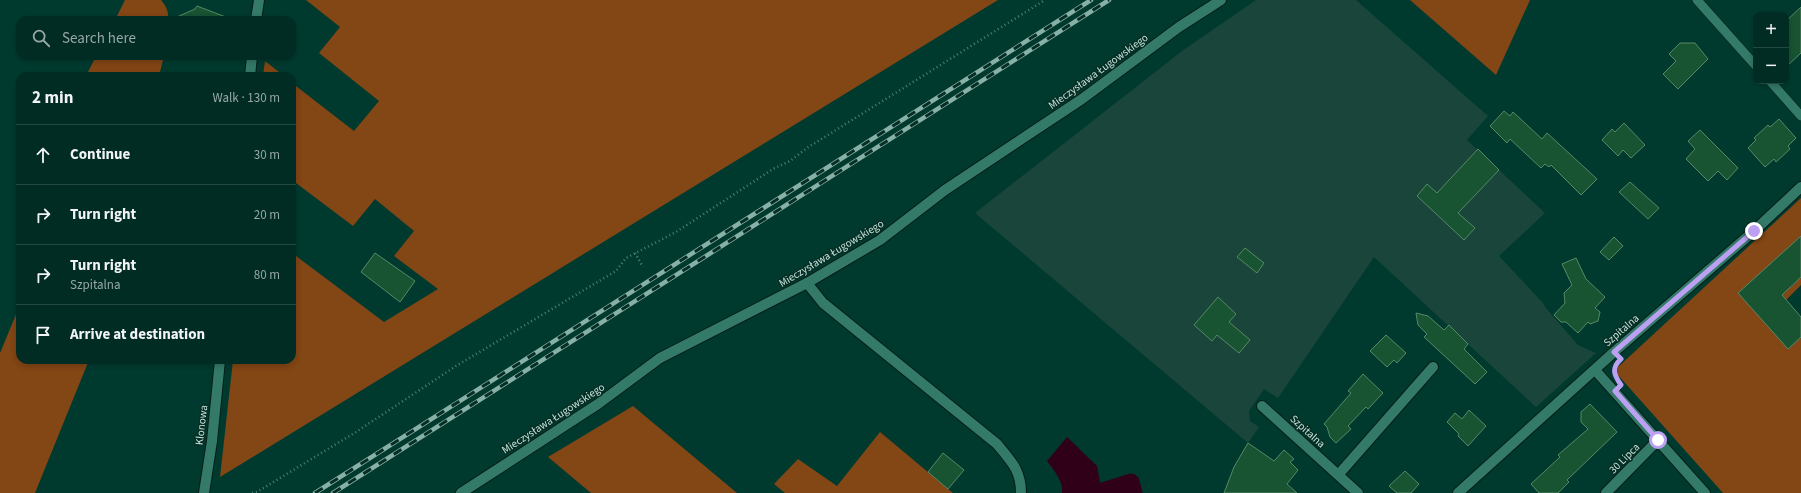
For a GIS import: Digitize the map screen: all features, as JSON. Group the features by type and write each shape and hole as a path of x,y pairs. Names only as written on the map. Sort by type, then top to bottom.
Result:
{"street":[{"path":"257,16 259,0"},
{"name":"Mieczysława Ługowskiego","path":"461,493 598,404 660,358 807,283 880,240 945,190 1082,99 1179,27 1221,0"},
{"path":"250,72 252,60"},
{"name":"Szpitalna","path":"1458,493 1801,187"},
{"path":"807,283 823,303 997,444 1013,464 1021,480 1021,493"},
{"name":"Klonowa","path":"204,493 212,441 220,364"},
{"path":"1339,474 1433,367"},
{"path":"1595,370 1705,493"},
{"name":"Szpitalna","path":"1262,406 1339,474 1358,493"},
{"name":"30 Lipca","path":"1606,493 1658,440"}],"lane":[{"path":"1697,0 1753,63"},
{"path":"1773,84 1801,116"}],"path":[{"path":"252,493 356,432 456,366 616,271 626,258 676,232 773,169 790,161 814,144 1045,0"},
{"path":"635,253 644,267"}],"shaded area":[{"path":"125,0 161,0 167,9 168,14 168,16 117,16"},
{"path":"306,0 998,0 220,477 233,364 296,364 296,256 384,322 438,289 394,256 414,231 375,199 353,226 296,183 296,86 354,131 379,101 319,53 340,27"},
{"path":"1256,0 1356,0 1488,116 1467,140 1545,213 1499,256 1543,303 1578,345 1596,353 1536,407 1374,257 1278,398 1264,389 1249,411 1250,421 1259,427 1248,443 975,213 1182,51"},
{"path":"1410,0 1530,0 1496,75"},
{"path":"94,60 163,60 160,72 88,72"},
{"path":"265,61 279,72 264,72"},
{"path":"1801,198 1801,236 1791,287 1801,277 1801,285 1786,300 1788,349 1801,337 1801,493 1723,493 1617,374 1618,367"},
{"path":"16,315 16,364 87,364 35,493 0,493 0,353"},
{"path":"633,406 737,493 591,493 548,457"},
{"path":"880,432 953,493 785,493 774,484 798,459 837,486"},
{"path":"1067,437 1097,466 1102,493 1062,493 1060,480 1047,461"}],"building":[{"path":"197,6 223,16 179,16 195,9"},
{"path":"1801,7 1801,53 1789,64 1789,48 1789,18"},
{"path":"1680,43 1695,43 1708,59 1678,89 1663,74 1676,61 1669,54"},
{"path":"1504,111 1510,116 1513,112 1542,139 1547,133 1597,179 1581,195 1551,165 1549,167 1545,164 1541,168 1510,139 1507,143 1490,126"},
{"path":"1779,119 1796,138 1788,146 1790,149 1776,162 1774,159 1765,167 1748,148 1756,140 1754,138 1768,125 1770,127"},
{"path":"1624,123 1645,145 1631,158 1623,150 1618,156 1602,140 1612,129 1615,132"},
{"path":"1700,130 1738,168 1727,180 1718,171 1708,181 1686,159 1695,149 1688,141"},
{"path":"1478,149 1499,170 1458,213 1475,228 1464,240 1417,196 1427,184 1437,193"},
{"path":"1630,182 1659,208 1648,219 1619,192"},
{"path":"1801,236 1801,277 1782,295 1801,317 1801,337 1788,349 1738,293"},
{"path":"1614,237 1623,246 1609,260 1600,252"},
{"path":"1245,248 1264,263 1257,273 1237,257"},
{"path":"375,253 415,281 400,302 361,272"},
{"path":"1576,258 1586,279 1605,297 1595,308 1600,312 1598,321 1590,324 1588,322 1578,333 1566,322 1561,322 1554,315 1565,303 1564,293 1572,285 1562,264"},
{"path":"1218,297 1236,314 1229,322 1250,340 1239,353 1217,335 1212,341 1194,325"},
{"path":"1416,313 1428,316 1444,330 1449,325 1468,344 1464,349 1487,372 1475,384 1424,337 1427,334 1418,325"},
{"path":"1386,335 1406,353 1397,363 1394,360 1387,367 1370,351"},
{"path":"1363,374 1383,393 1368,409 1366,407 1348,426 1351,429 1336,443 1330,437 1327,427 1324,424 1351,393 1348,391"},
{"path":"1590,404 1617,432 1567,480 1569,482 1558,493 1539,493 1531,484 1560,457 1558,455 1588,429 1581,422 1581,412"},
{"path":"1469,410 1486,426 1468,446 1447,422 1455,413 1462,419"},
{"path":"1248,443 1274,461 1284,450 1294,459 1290,462 1298,470 1287,484 1297,493 1224,493 1234,467"},
{"path":"943,453 964,470 948,489 928,472"},
{"path":"1405,471 1419,484 1411,493 1397,493 1389,486"}],"waterway":[{"path":"1102,491 1131,482 1134,493"}],"railway":[{"path":"315,493 1091,0"},
{"path":"333,493 1109,0"}],"route":[{"path":"1658,440 1615,391 1621,385 1614,376 1614,369 1615,364 1621,359 1614,352 1754,231"}]}
